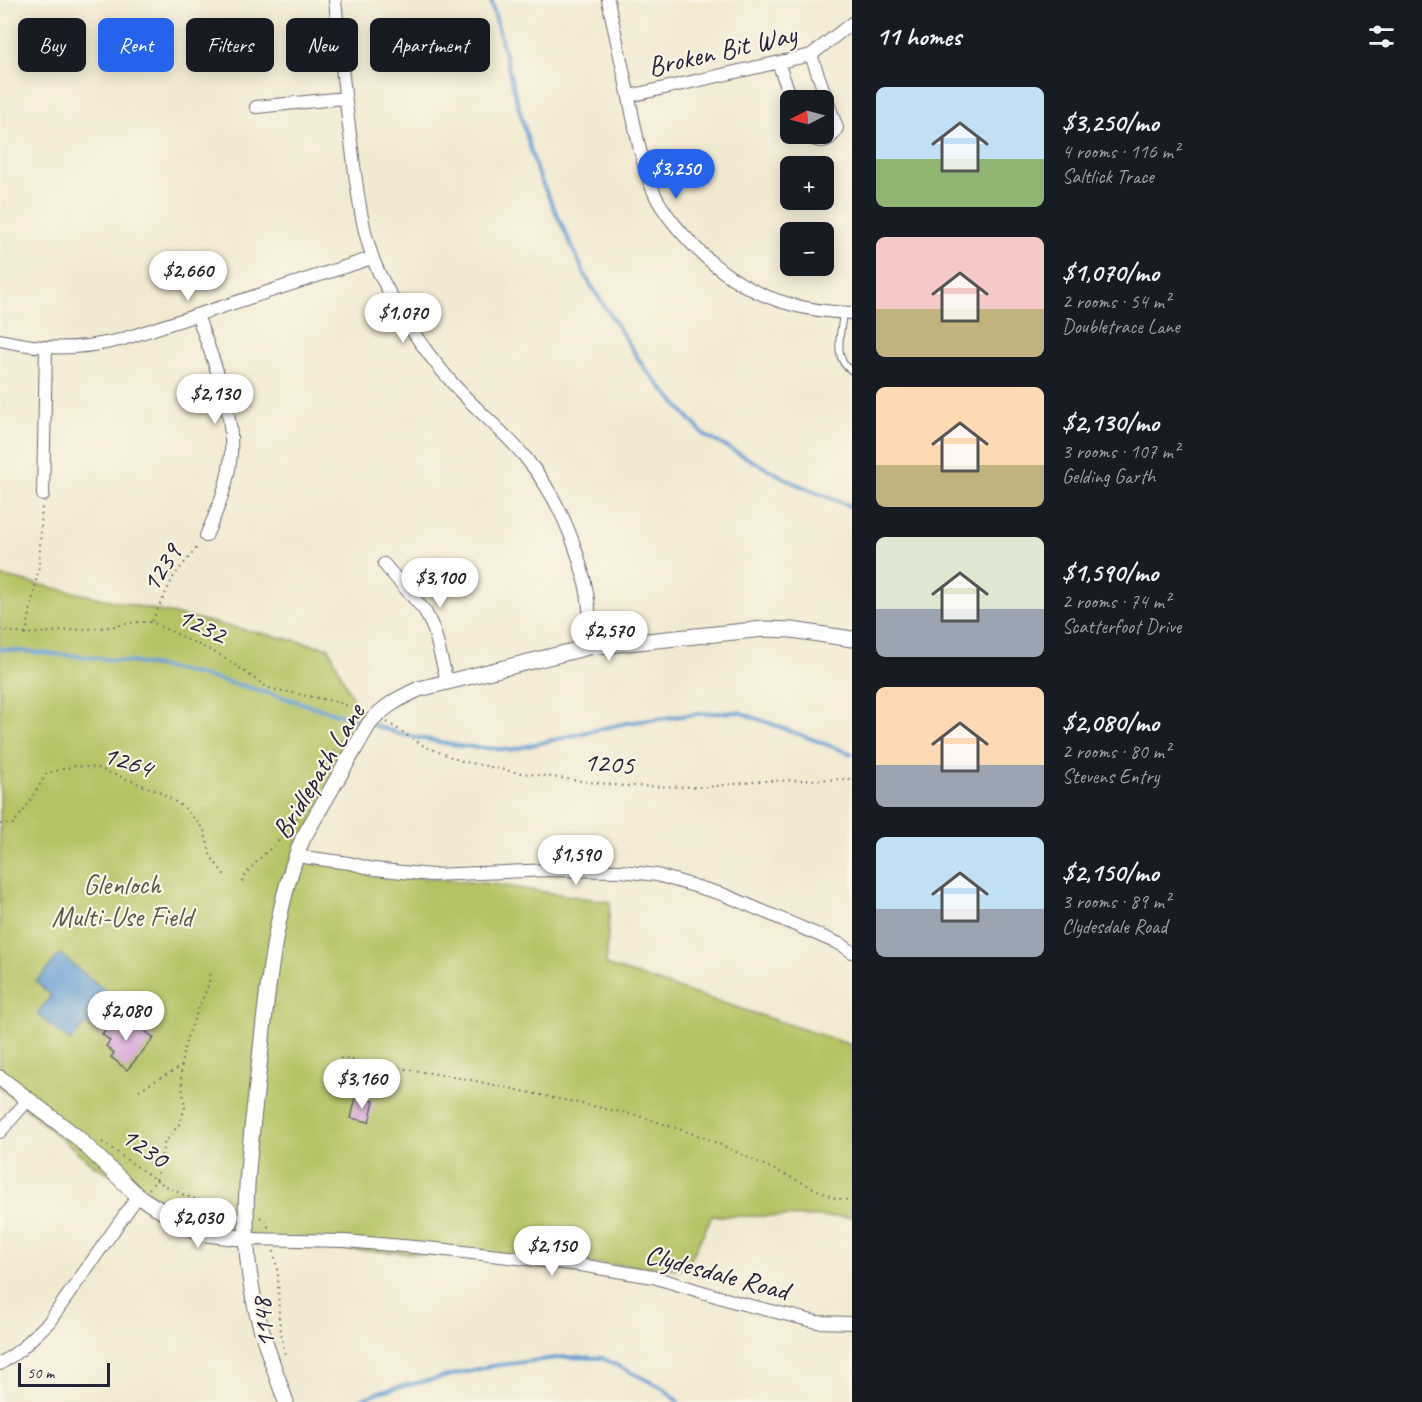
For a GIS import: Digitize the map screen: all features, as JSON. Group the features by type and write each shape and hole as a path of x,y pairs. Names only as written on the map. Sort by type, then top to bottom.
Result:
{"street":[{"path":"335,0 357,189 372,258 406,322 427,352 450,381 525,457 555,505 574,547 582,573 590,618 589,647"},
{"path":"608,0 643,162 666,212 688,240 729,277 760,295 808,310 848,313"},
{"name":"Broken Bit Way","path":"629,96 811,55 852,23"},
{"path":"811,55 824,90"},
{"path":"778,63 788,90"},
{"path":"256,107 345,98"},
{"path":"834,116 837,128 834,135"},
{"path":"0,340 46,348 89,347 120,340 372,258"},
{"path":"197,315 230,416 232,441 224,492 206,536"},
{"path":"43,495 46,348"},
{"path":"384,564 424,611 434,630 447,681"},
{"name":"Bridlepath Lane","path":"286,1402 259,1316 249,1271 245,1211 268,985 276,939 296,856 363,721 393,701 419,689 589,647 764,629 792,630 852,639"},
{"path":"296,856 349,863 374,869 431,875 550,870 621,871 657,875 725,895 842,945 852,952"},
{"path":"0,1078 77,1137 140,1197 187,1227 206,1234 248,1239"},
{"path":"0,1132 28,1100"},
{"path":"0,1364 20,1350 49,1322 140,1197"},
{"name":"Clydesdale Road","path":"248,1239 345,1241 580,1265 653,1277 739,1303 817,1322 852,1323"}],"lane":[{"path":"848,313 839,354 845,367 852,371"}],"path":[{"path":"26,634 39,566 43,495"},
{"name":"1239","path":"151,622 174,576 206,536"},
{"name":"1232","path":"0,630 26,634 151,622 222,656 268,687 337,702 363,721"},
{"path":"242,882 246,874 278,844 295,822 302,810 306,791 363,721"},
{"name":"1205","path":"363,721 460,761 515,772 589,782 625,786 707,787 761,781 852,779"},
{"name":"1264","path":"0,824 13,824 47,773 75,766 98,768 160,792 186,809 204,830 211,857 226,878"},
{"path":"140,1197 156,1180 164,1144 180,1123 185,1107 182,1066 187,1037 208,983 210,970"},
{"path":"340,1058 466,1079 639,1116 706,1138 749,1156 835,1198 852,1201"},
{"path":"140,1090 182,1066"},
{"name":"1230","path":"102,1142 156,1180 180,1193 207,1203 245,1211 266,1221 272,1240"},
{"name":"1148","path":"272,1240 278,1275 279,1319 287,1365"}],"green space":[{"name":"Glenloch Multi-Use Field","path":"0,576 329,648 367,730 300,843 310,862 380,874 492,884 610,902 606,965 852,1045 852,1217 712,1216 686,1269 246,1244 93,1165 0,1087"}],"water":[{"path":"60,954 123,1005 97,1033 86,1023 70,1041 37,1014 51,995 36,982"}],"building":[{"path":"117,1016 134,1031 139,1026 154,1038 127,1070 111,1057 114,1053 106,1046 110,1041 102,1034"},
{"path":"356,1097 374,1101 369,1122 351,1118"}],"waterway":[{"path":"491,0 537,172 587,279 645,369 704,435 796,484 852,507"},
{"path":"0,649 114,660 181,671 251,688 366,723"},
{"path":"373,725 400,734 460,746 510,750 626,723 697,714 739,712 852,754"},
{"path":"355,1402 382,1391 492,1366 564,1357 602,1358 663,1388 678,1402"}]}
